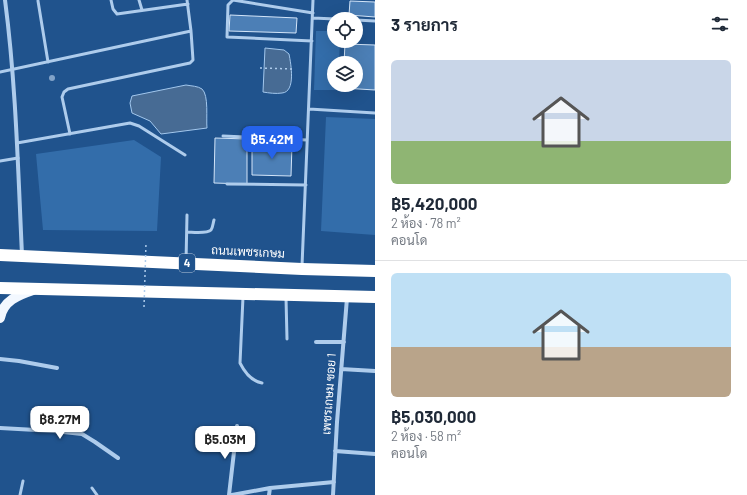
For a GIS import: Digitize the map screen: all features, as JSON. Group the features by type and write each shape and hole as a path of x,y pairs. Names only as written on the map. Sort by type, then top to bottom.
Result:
{"highway":[{"name":"ถนนเพชรเกษม","path":"0,255 375,271"},
{"path":"0,288 375,296"}],"main road":[{"path":"0,318 1,313 13,298 37,289"}],"street":[{"path":"5,0 12,69 18,158 22,256"},
{"name":"เพชรเกษม ซอย 1","path":"334,495 335,451 347,296"},
{"path":"316,342 344,342"},
{"path":"0,359 57,368"},
{"path":"341,369 375,371"},
{"path":"237,426 231,495 270,488 334,482"},
{"path":"0,428 82,434 118,458"},
{"path":"335,451 375,454"},
{"path":"269,495 270,488"}],"lane":[{"path":"70,134 62,97 64,92 68,89 190,63 193,60 188,2 117,14 113,9 111,0"},
{"path":"139,0 142,10"},
{"path":"312,41 227,37 228,5 233,0 313,13"},
{"path":"302,269 314,0"},
{"path":"38,1 48,62"},
{"path":"313,18 327,19"},
{"path":"363,20 375,21"},
{"path":"0,72 191,31"},
{"path":"309,109 375,113"},
{"path":"17,143 130,123 139,126 185,155"},
{"path":"223,136 308,140"},
{"path":"0,161 18,158"},
{"path":"228,184 306,185"},
{"path":"186,263 187,215"},
{"path":"187,232 210,231 214,220"},
{"path":"243,294 240,363 248,376 256,382 262,383"},
{"path":"285,294 287,339"},
{"path":"20,495 23,481"},
{"path":"92,488 97,495"}],"path":[{"path":"260,68 294,69"},
{"path":"144,307 146,243"}],"shaded area":[{"path":"316,31 327,31 327,48 340,48 339,56 327,56 327,90 314,90"},
{"path":"265,48 284,50 289,54 292,77 291,83 289,88 282,93 263,92"},
{"path":"186,85 199,87 206,96 207,128 161,134 150,121 132,113 130,103 132,96"},
{"path":"326,117 375,119 375,235 321,231"},
{"path":"134,140 161,157 157,231 43,230 36,154"}],"building":[{"path":"350,1 375,2 375,17 363,16 363,12 349,12"},
{"path":"230,15 297,18 296,33 229,31"},
{"path":"363,45 375,45 375,90 363,89 363,56 344,56 345,48 363,48"},
{"path":"215,138 247,139 247,184 214,183"},
{"path":"252,144 292,145 291,176 252,175"}]}
